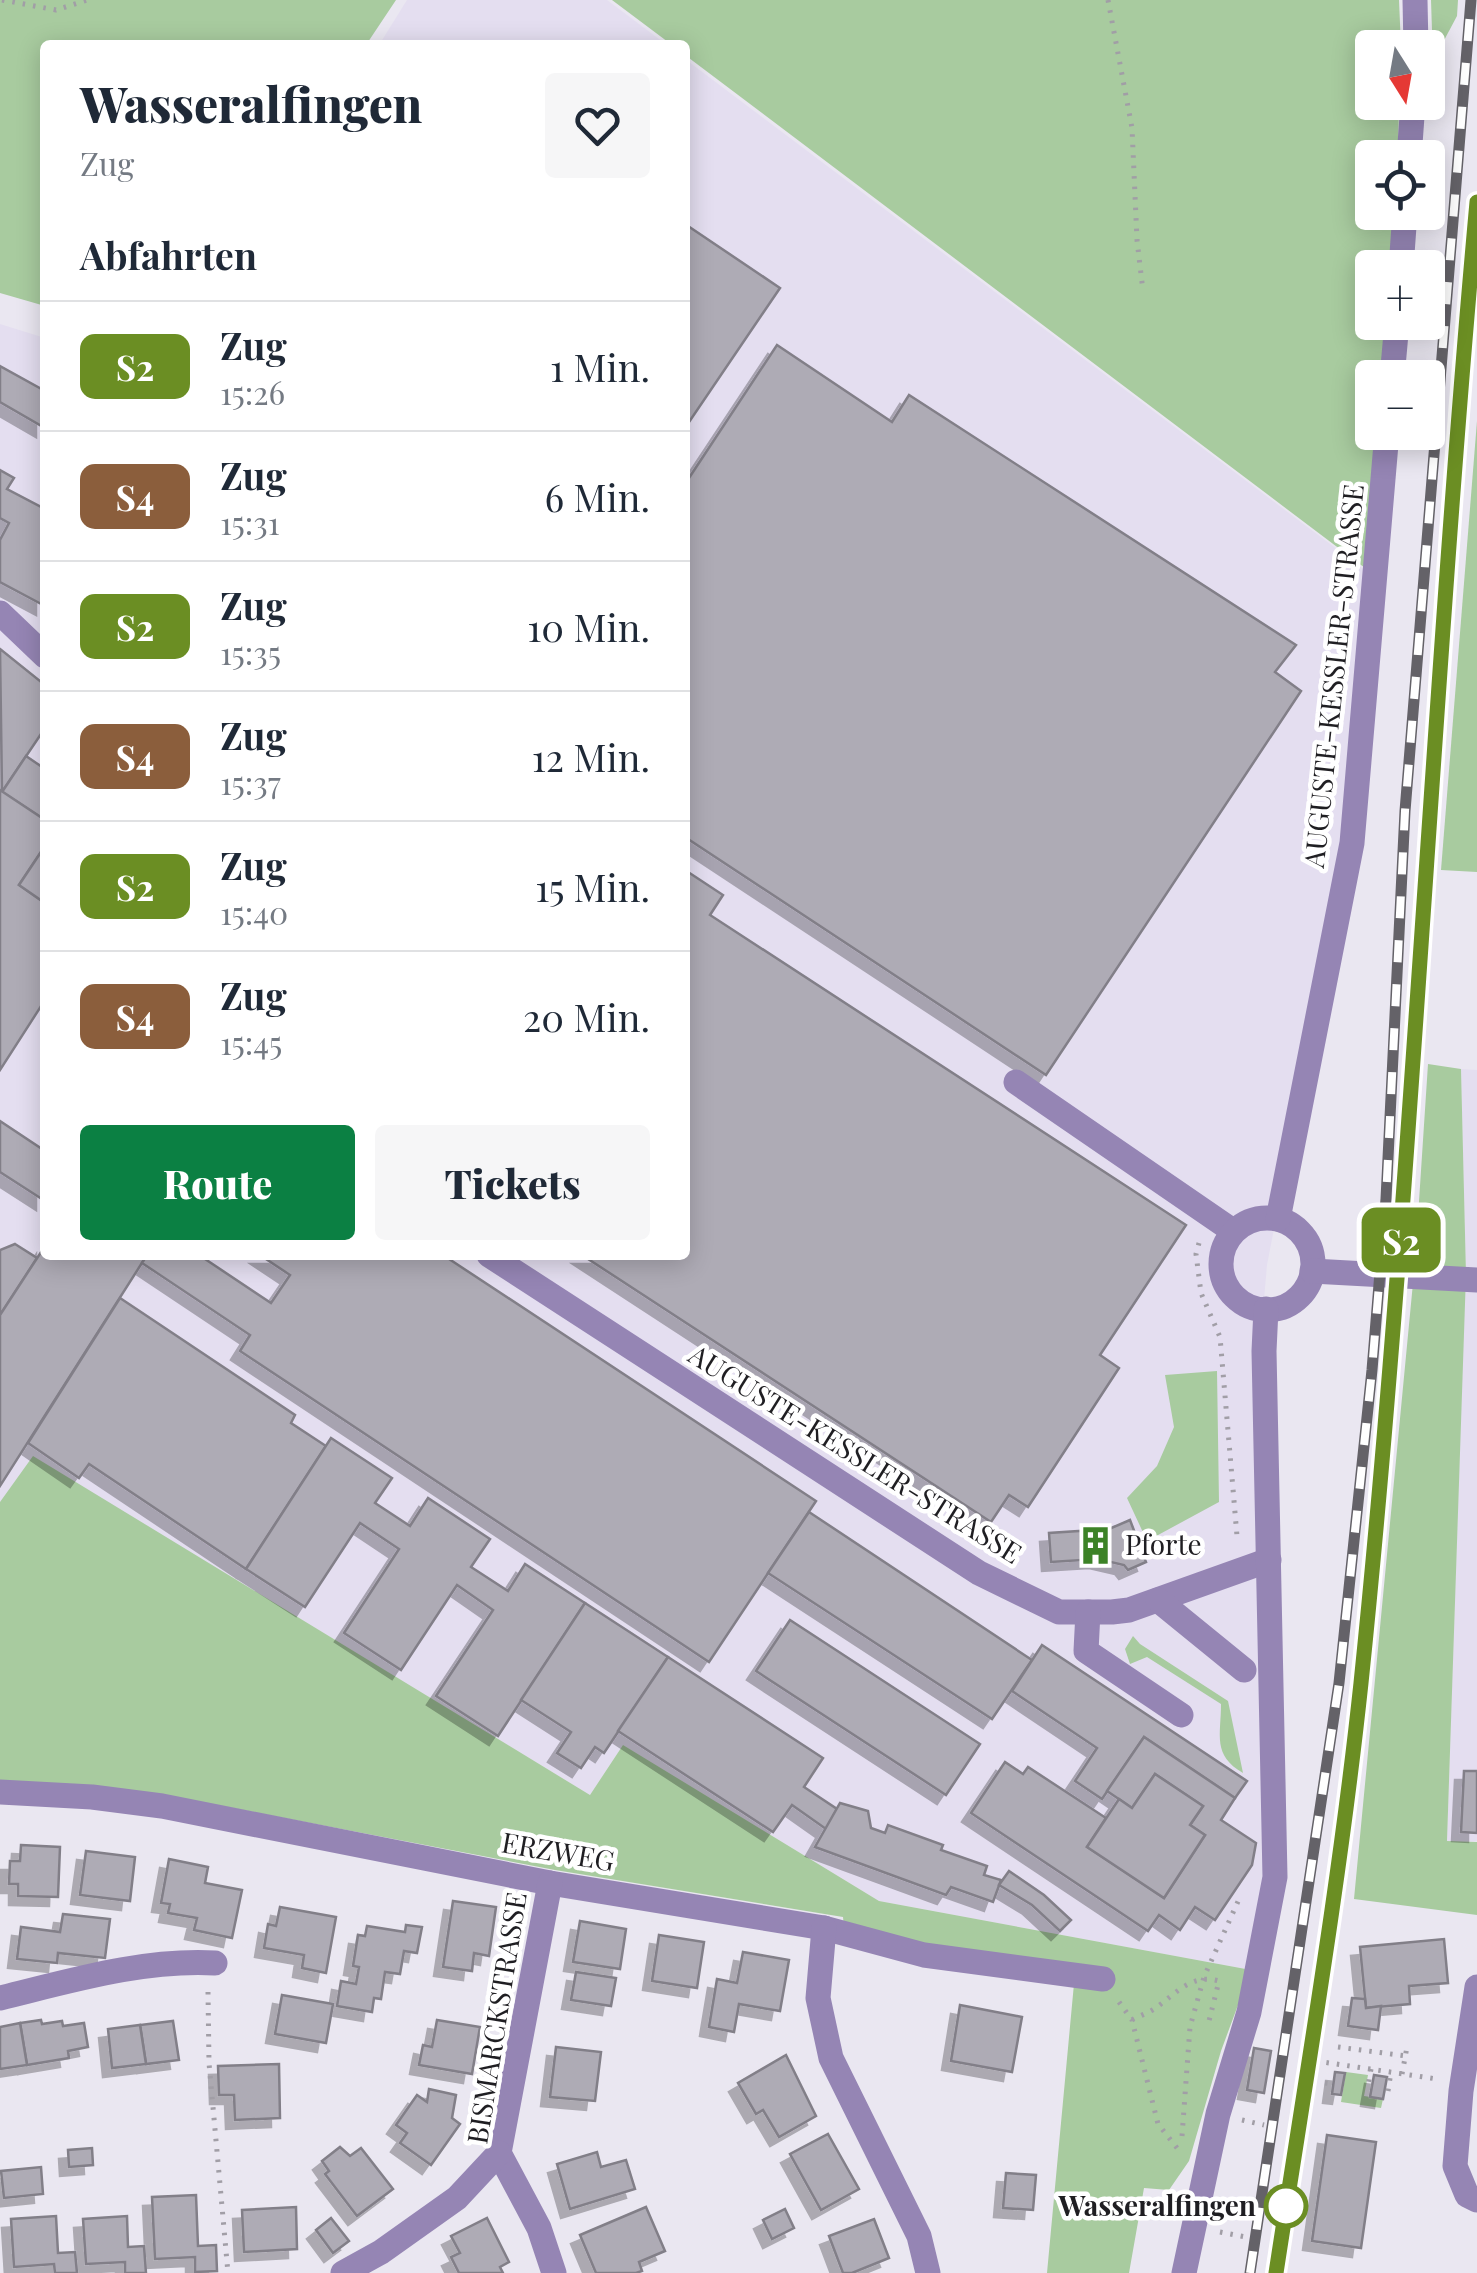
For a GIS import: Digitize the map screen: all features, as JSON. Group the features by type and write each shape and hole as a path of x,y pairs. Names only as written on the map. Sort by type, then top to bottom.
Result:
{"street":[{"path":"1414,0 1415,30"},
{"name":"AUGUSTE-KESSLER-STRASSE","path":"1278,1219 1352,843 1385,450"},
{"path":"0,614 40,651"},
{"path":"1016,1082 1234,1231"},
{"path":"1278,1219 1299,1231 1308,1242 1312,1271 1300,1296 1288,1305 1266,1310 1246,1305 1225,1285 1221,1257 1234,1231 1245,1222 1278,1219"},
{"name":"AUGUSTE-KESSLER-STRASSE","path":"497,1260 979,1572 1059,1612 1128,1610 1269,1560"},
{"path":"1312,1271 1477,1280"},
{"path":"1184,2273 1218,2114 1249,2012 1274,1877 1266,1310"},
{"path":"1158,1600 1244,1670"},
{"path":"1088,1612 1086,1652 1181,1714"},
{"name":"ERZWEG","path":"0,1792 162,1806 550,1883 824,1928 924,1955 1104,1979"},
{"name":"BISMARCKSTRASSE","path":"550,1883 499,2153 539,2228 554,2273"},
{"path":"824,1928 818,1998 831,2058 919,2236 928,2273"},
{"path":"0,1998 178,1961 215,1964"},
{"path":"1477,1987 1461,2090 1456,2166 1467,2195 1477,2200"},
{"path":"343,2273 382,2252 458,2198 499,2153"}],"path":[{"path":"2,0 56,10 86,0"},
{"path":"1108,0 1132,128 1136,240 1143,292"},
{"path":"215,1964 208,1985 209,2063 228,2273"},
{"path":"1181,2153 1158,2124 1132,2020 1154,2009 1173,1991 1204,1977 1219,1981 1208,2025"},
{"path":"1338,2046 1406,2056"},
{"path":"1402,2074 1407,2047"},
{"path":"1316,2060 1452,2081 1461,2090"},
{"path":"1370,2070 1368,2086 1372,2086"},
{"path":"1388,2090 1391,2072"},
{"path":"1325,2083 1334,2084"},
{"path":"1250,2122 1264,2125"},
{"path":"1209,2231 1246,2237"}],"shaded area":[{"path":"407,0 607,0 660,40 382,40"},
{"path":"690,63 1366,571 1348,844 1267,1265 1258,1369 1270,1875 1251,1970 879,1901 623,1745 590,1795 33,1457 0,1502 0,324 40,336 40,1260 690,1260"},
{"path":"1461,1069 1477,1070 1477,1275 1466,1274"},
{"path":"1465,1288 1477,1289 1477,1841 1447,1842"}],"green space":[{"path":"0,0 396,0 369,40 40,40 40,305 0,293"},
{"path":"612,0 1399,0 1400,30 1355,30 1355,120 1399,120 1398,140 1355,140 1355,230 1395,230 1395,250 1355,250 1355,340 1389,340 1387,360 1355,360 1355,450 1377,450 1365,568 690,59 690,40 665,40"},
{"path":"1431,0 1458,0 1457,16 1445,38 1445,30 1432,30"},
{"path":"1477,421 1477,872 1441,870"},
{"path":"1428,1064 1461,1069 1466,1274 1447,1841 1477,1842 1477,1915 1354,1899 1415,1262"},
{"path":"1217,1371 1219,1502 1147,1541 1127,1498 1157,1466 1174,1427 1165,1375"},
{"path":"33,1456 590,1795 623,1745 879,1901 1251,1970 1221,2051 1189,2161 1169,2190 1144,2188 1129,2273 1047,2273 1075,1973 845,1938 843,1917 555,1870 170,1796 0,1780 0,1502"},
{"path":"1133,1636 1228,1701 1243,1773 1222,1751 1221,1704 1147,1657 1130,1664 1125,1649"},
{"path":"1346,2072 1368,2075 1364,2096 1383,2099 1381,2108 1341,2102"}],"building":[{"path":"690,227 780,288 690,421"},
{"path":"777,345 892,422 909,395 1296,645 1275,672 1301,691 1046,1075 690,840 690,476"},
{"path":"0,366 40,388 40,425 0,402"},
{"path":"0,470 14,478 7,489 40,506 40,603 0,582 0,540 9,523 0,518"},
{"path":"0,649 40,681 40,735 2,792"},
{"path":"26,756 40,766 40,817 2,792"},
{"path":"0,790 40,817 40,854 19,885 40,900 40,1008 0,1070"},
{"path":"40,854 40,900 19,885"},
{"path":"690,873 723,895 710,915 1186,1225 1100,1355 1119,1368 1028,1507 1009,1495 991,1522 590,1260 690,1260"},
{"path":"0,1121 40,1148 40,1198 0,1172"},
{"path":"15,1244 37,1258 0,1315 0,1250"},
{"path":"40,1254 40,1260 144,1260 0,1486 0,1315"},
{"path":"206,1260 271,1303 290,1275 268,1260 451,1260 816,1501 709,1662 240,1351 250,1335 142,1263"},
{"path":"120,1298 295,1415 291,1423 326,1446 246,1569 89,1464 79,1478 28,1443"},
{"path":"331,1438 392,1478 375,1503 410,1526 428,1498 490,1539 471,1567 508,1591 525,1564 585,1603 498,1736 436,1696 493,1610 457,1585 401,1670 344,1633 399,1549 360,1523 305,1607 246,1569"},
{"path":"809,1512 1032,1660 992,1719 768,1573"},
{"name":"Pforte","path":"1130,1520 1146,1562 1128,1570 1124,1565 1098,1559 1051,1562 1049,1533 1109,1529"},
{"path":"585,1603 668,1657 604,1753 595,1747 581,1768 557,1753 571,1732 521,1700"},
{"path":"790,1620 980,1744 946,1795 756,1671"},
{"path":"1042,1645 1247,1781 1235,1798 1144,1737 1102,1799 1075,1781 1097,1748 1012,1691"},
{"path":"668,1657 823,1758 804,1787 837,1809 826,1829 792,1805 773,1832 618,1731"},
{"path":"1144,1737 1235,1798 1221,1820 1256,1843 1252,1865 1215,1920 1195,1907 1180,1930 1159,1915 1148,1931 971,1813 1005,1762 1023,1774 1028,1767 1106,1818 1087,1847 1164,1898 1205,1835 1190,1825 1203,1806 1155,1774 1132,1808 1107,1791"},
{"path":"1464,1771 1477,1771 1477,1833 1461,1832"},
{"path":"1155,1774 1203,1806 1190,1825 1205,1835 1164,1898 1087,1847 1119,1799 1132,1808"},
{"path":"840,1803 868,1811 871,1828 885,1833 888,1825 987,1866 984,1875 1001,1880 993,1902 951,1887 946,1895 815,1847"},
{"path":"21,1845 60,1847 58,1897 18,1896 18,1884 9,1884 10,1861 20,1861"},
{"path":"86,1851 135,1857 130,1901 80,1895"},
{"path":"169,1859 208,1867 205,1883 242,1890 232,1938 194,1930 197,1918 168,1913 170,1904 161,1903"},
{"path":"1009,1871 1071,1920 1060,1931 1032,1905 999,1885"},
{"path":"453,1901 496,1907 489,1956 474,1953 472,1971 443,1967"},
{"path":"280,1907 336,1917 326,1973 302,1968 304,1955 264,1948 268,1924 276,1926"},
{"path":"63,1914 110,1919 105,1958 58,1953 57,1963 17,1959 21,1927 60,1932"},
{"path":"580,1921 626,1929 620,1969 573,1962"},
{"path":"406,1925 422,1927 417,1953 404,1951 400,1974 385,1972 381,1999 374,1998 372,2012 337,2006 341,1981 356,1984 359,1967 353,1966 358,1935 365,1936 367,1926 405,1932"},
{"path":"659,1935 704,1942 697,1988 652,1981"},
{"path":"1444,1939 1448,1983 1409,1986 1410,2004 1366,2008 1360,1947"},
{"path":"743,1952 789,1960 780,2011 739,2004 734,2032 709,2027 717,1979 737,1983"},
{"path":"576,1972 616,1978 611,2006 571,2000"},
{"path":"282,1995 333,2004 326,2043 275,2034"},
{"path":"1352,1998 1365,1999 1366,2008 1381,2006 1378,2030 1348,2026"},
{"path":"960,2005 1022,2017 1012,2072 951,2061"},
{"path":"41,2020 42,2024 62,2021 63,2026 84,2023 88,2047 68,2051 69,2058 27,2065 20,2023"},
{"path":"437,2020 480,2027 472,2074 419,2065 423,2045 432,2047"},
{"path":"173,2021 179,2060 146,2064 140,2025"},
{"path":"20,2023 27,2065 0,2069 0,2027"},
{"path":"140,2025 146,2064 112,2068 108,2029"},
{"path":"556,2047 601,2052 595,2101 550,2097"},
{"path":"1254,2048 1271,2051 1264,2093 1247,2090"},
{"path":"786,2055 816,2116 779,2137 763,2110 756,2114 738,2083"},
{"path":"279,2064 280,2118 235,2120 234,2095 219,2095 218,2066"},
{"path":"1335,2072 1345,2073 1341,2095 1332,2094"},
{"path":"1374,2075 1387,2077 1383,2099 1370,2097"},
{"path":"429,2089 456,2095 452,2118 460,2124 431,2165 400,2143 407,2133 396,2125 417,2095 427,2102"},
{"path":"828,2134 859,2189 821,2210 790,2154"},
{"path":"1327,2135 1376,2142 1361,2248 1312,2241"},
{"path":"340,2147 350,2156 361,2148 393,2189 357,2216 325,2174 329,2171 322,2161"},
{"path":"92,2148 93,2165 69,2167 68,2150"},
{"path":"597,2152 601,2167 626,2160 635,2189 570,2209 557,2164"},
{"path":"41,2167 43,2194 4,2198 1,2171"},
{"path":"1006,2173 1036,2175 1033,2210 1003,2208"},
{"path":"196,2195 198,2246 216,2245 217,2271 195,2272 195,2257 155,2259 152,2197"},
{"path":"296,2207 297,2249 244,2252 242,2210"},
{"path":"646,2207 665,2251 639,2262 642,2271 636,2273 596,2273 580,2235"},
{"path":"785,2209 794,2228 772,2239 763,2220"},
{"path":"56,2216 58,2253 75,2252 77,2273 55,2273 54,2264 14,2267 11,2219"},
{"path":"127,2216 128,2247 144,2246 146,2273 125,2273 125,2262 86,2264 83,2219"},
{"path":"331,2218 349,2241 333,2253 316,2230"},
{"path":"487,2218 509,2262 500,2267 503,2273 459,2273 451,2257 460,2253 451,2236"},
{"path":"874,2219 889,2258 843,2273 829,2236"}],"railway":[{"path":"1250,2273 1339,1683 1372,1370 1386,1199 1405,811 1471,0"},
{"path":"1276,2273 1353,1757 1379,1498 1477,201"}],"train":[{"name":"S2","path":"1276,2273 1342,1834 1364,1654 1402,1234 1429,816 1477,202"}],"place":[{"name":"Pforte","path":"1095,1545"},
{"name":"Wasseralfingen","path":"1286,2206"}]}
